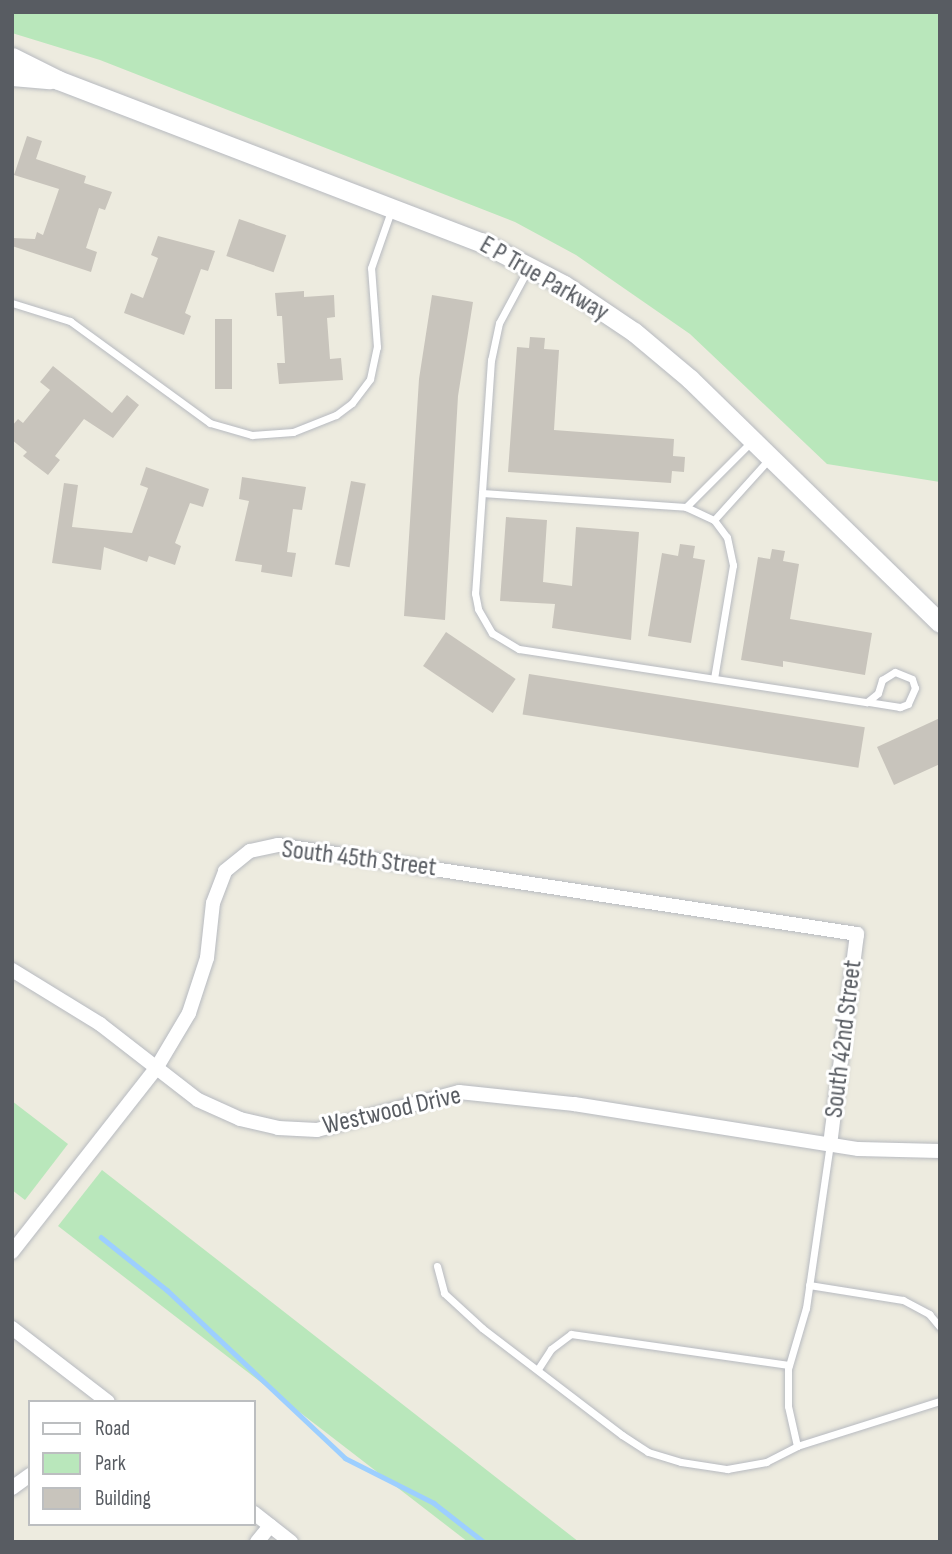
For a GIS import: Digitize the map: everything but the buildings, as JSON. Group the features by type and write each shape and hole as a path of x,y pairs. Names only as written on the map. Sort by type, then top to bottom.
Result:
{"main road":[{"path":"12,57 58,80"},
{"path":"12,76 58,80"},
{"name":"E P True Parkway","path":"58,80 393,206 530,266 634,332 754,440 940,623"}],"street":[{"name":"South 45th Street","path":"12,1252 157,1067 189,1013 207,958 214,903 225,871 250,852 278,845 857,934"},
{"name":"South 42nd Street","path":"830,1144 857,934"},
{"name":"Westwood Drive","path":"12,970 100,1024 198,1100 240,1119 278,1128 317,1130 459,1092 562,1102 897,1153 940,1151"},
{"path":"12,1328 97,1399"},
{"path":"12,1488 28,1476"},
{"path":"256,1514 290,1542"},
{"path":"257,1542 270,1525"}],"lane":[{"path":"12,303 78,326 211,423 252,435 293,432 337,415 352,403 370,379 377,347 371,268 393,206"},
{"path":"530,266 493,337 475,593 484,622 498,638 519,649 714,678 867,702 900,707 908,704 915,688 912,679 905,674 887,675 878,693 867,702"},
{"path":"686,507 754,440"},
{"path":"715,520 771,457"},
{"path":"482,493 686,507 715,520 727,537 733,565 714,678"},
{"path":"797,1446 788,1406 789,1365 809,1286 830,1144"},
{"path":"438,1266 444,1293 459,1309 648,1452 681,1462 727,1469 766,1462 797,1446 940,1401"},
{"path":"809,1286 904,1300 929,1314 940,1327"},
{"path":"538,1369 551,1349 571,1334 789,1365"}],"green space":[{"path":"12,12 940,12 940,482 827,464 690,334 576,255 515,222 100,60 12,33"},
{"path":"12,1101 68,1144 25,1200 12,1190"},
{"path":"102,1170 579,1542 468,1542 58,1226"}],"waterway":[{"path":"101,1237 167,1290 345,1458 434,1503 484,1542"}]}
